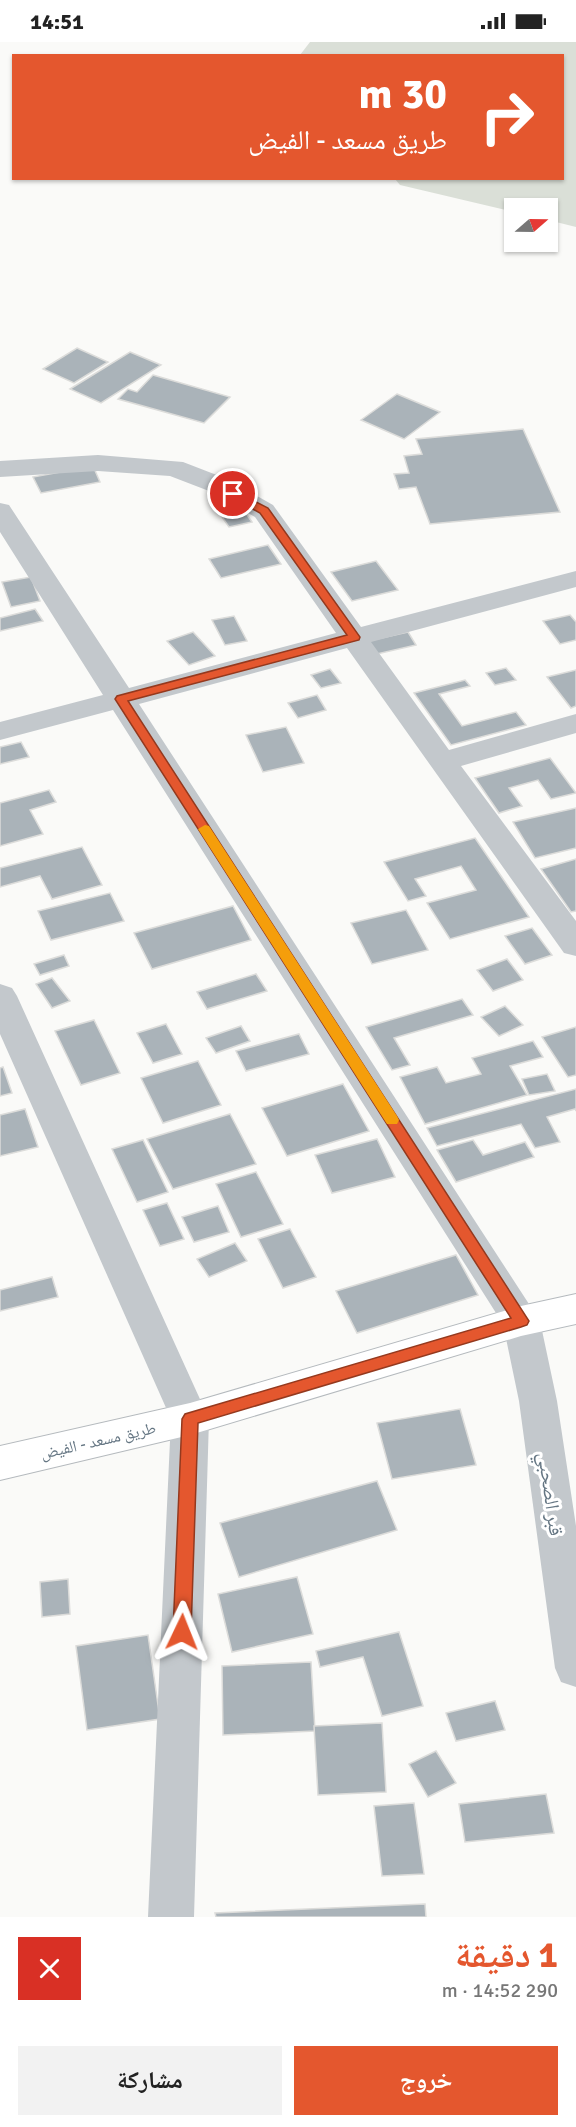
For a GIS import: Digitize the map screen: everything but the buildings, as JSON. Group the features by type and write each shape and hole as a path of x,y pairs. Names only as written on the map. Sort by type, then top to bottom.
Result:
{"main road":[{"name":"طريق مسعد - الفيض","path":"0,1463 190,1419 521,1321 576,1309"}],"street":[{"path":"0,469 98,463 174,468 218,485 264,511 441,762 576,945"},
{"path":"0,511 521,1321"},
{"path":"0,731 576,579"},
{"path":"441,762 576,723"},
{"path":"0,996 190,1419 171,1917"},
{"name":"قبر الصحبي","path":"521,1321 538,1401 576,1668"}],"shaded area":[{"path":"310,42 576,42 576,227 558,222 558,198 504,198 504,210 400,185 396,180 564,180 564,54 301,54"}],"slow traffic":[{"path":"205,829 392,1120"}],"route":[{"path":"182,1632 190,1419 521,1321 121,699 355,637 264,511 233,494"}]}
